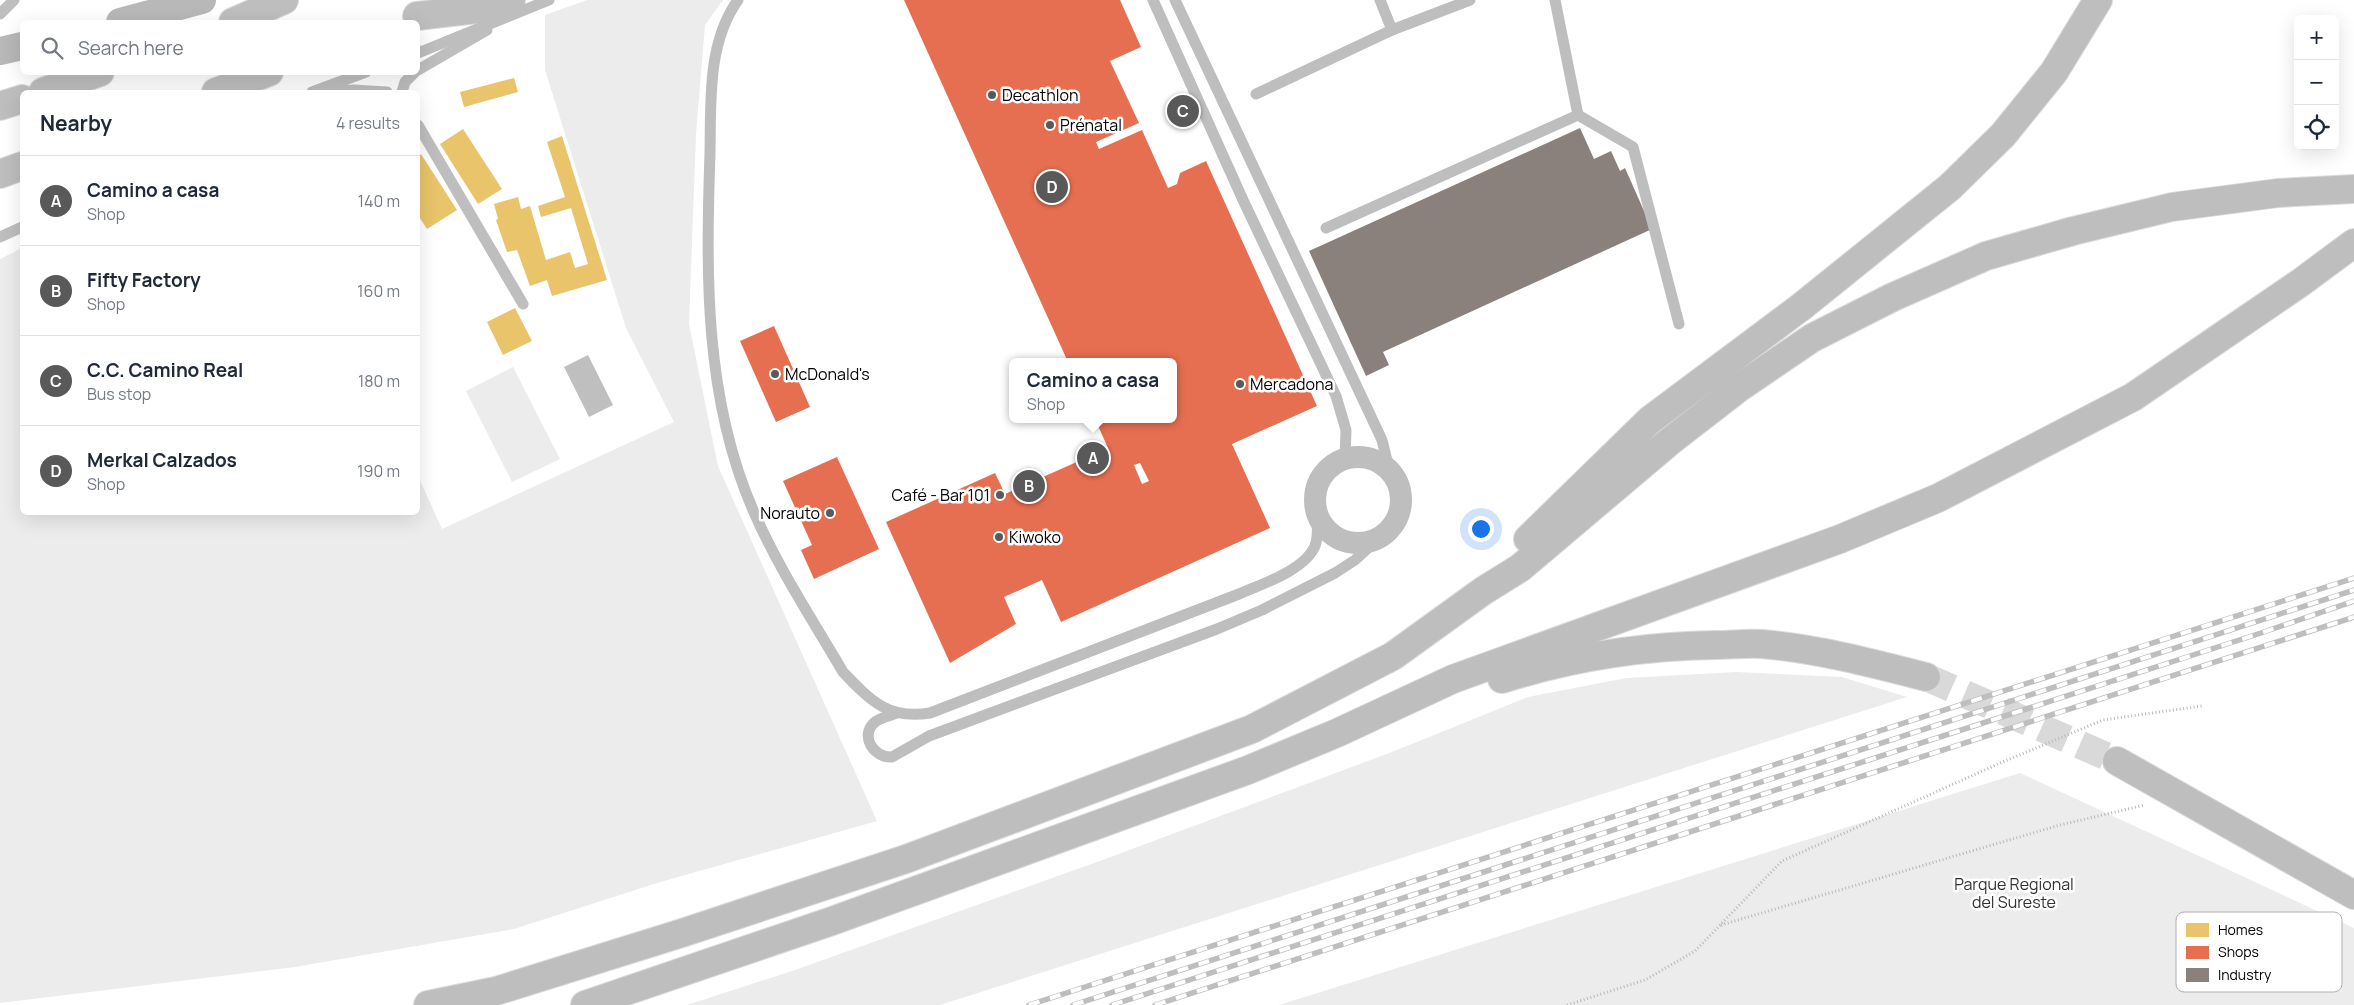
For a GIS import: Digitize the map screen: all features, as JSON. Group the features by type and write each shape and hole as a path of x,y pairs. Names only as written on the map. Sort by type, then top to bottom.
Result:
{"highway":[{"path":"239,20 284,0"},
{"path":"409,19 455,0"},
{"path":"1482,590 1512,555 1650,420 1801,308 1950,186 2003,135 2054,72 2098,0"},
{"path":"409,19 486,8 511,8"},
{"path":"49,90 91,75"},
{"path":"221,90 261,75"},
{"path":"0,106 20,100"},
{"path":"0,174 20,167"},
{"path":"428,1005 496,990 682,933 906,859 1252,729 1393,656 1482,590 1520,568 1669,442 1740,387 1812,338 1893,297 1986,256 2073,231 2172,207 2278,193 2354,189"},
{"path":"585,1005 832,921 1248,770 1337,733 1453,679 1840,539 1938,498 2133,397 2354,244"},
{"path":"1337,733 1536,668 1622,651 1686,645 1761,644 1849,657 1926,678"},
{"path":"2117,761 2354,895"}],"main road":[{"path":"127,20 202,0"},
{"path":"0,51 20,46"}],"street":[{"path":"1361,456 1376,460 1389,469 1399,486 1402,506 1394,524 1380,537 1366,543 1351,542 1336,537 1325,527 1317,514 1315,501 1317,487 1323,474 1345,458 1361,456"}],"lane":[{"path":"0,14 14,0"},
{"path":"420,52 511,8 548,0"},
{"path":"738,0 728,13 719,38 714,64 711,115 708,281 711,343 720,401 729,439 753,510 801,600 843,672 881,708 912,716 930,713 1231,598 1278,577 1302,562 1310,554 1316,539 1317,514"},
{"path":"1153,0 1243,200 1336,396 1346,430 1345,458"},
{"path":"1175,0 1382,440 1389,469"},
{"path":"1380,0 1392,30"},
{"path":"1256,94 1392,30 1470,0"},
{"path":"1555,0 1578,115 1633,147 1679,324"},
{"path":"420,69 511,8"},
{"path":"317,90 358,75"},
{"path":"402,90 404,82 412,75"},
{"path":"1326,228 1578,115"},
{"path":"420,128 523,304"},
{"path":"0,228 20,226"},
{"path":"0,237 20,227"},
{"path":"897,713 880,718 870,729 868,736 872,748 885,757 898,754 929,736 1262,610 1355,560 1380,537"}],"path":[{"path":"1567,1005 1645,980 1695,951 1782,861 1998,764 2103,720 2202,706"},
{"path":"1720,925 2060,825 2152,804"}],"green space":[{"path":"587,0 723,0 705,25 696,134 689,324 718,466 877,821 657,883 514,929 295,967 0,1003 0,259 20,249 20,515 420,515 420,480 442,529 674,422 626,328 545,70 545,15"},
{"path":"513,367 560,459 512,482 466,391"},
{"path":"1737,672 1842,677 1907,697 940,1005 687,1005 795,970 1108,858 1392,752 1528,697 1626,678"},
{"name":"Parque Regional del Sureste","path":"2020,773 2320,912 2176,912 2176,992 2342,992 2342,922 2354,928 2354,1005 1279,1005"}],"shaded area":[{"path":"588,355 613,405 589,417 564,367"}],"building: Homes":[{"path":"514,78 518,92 464,107 460,92"},
{"path":"463,129 502,189 478,204 440,144"},
{"path":"562,136 607,280 552,296 547,280 530,286 517,250 507,252 496,220 498,219 494,204 518,197 521,209 530,206 546,260 570,252 575,268 588,264 571,208 541,217 538,206 565,197 547,142"},
{"path":"420,155 457,210 427,229 420,218"},
{"path":"515,308 532,341 503,355 487,322"}],"building: Shops":[{"path":"904,0 1120,0 1141,47 1110,61 1139,123 1096,142 1099,149 1142,130 1168,188 1177,184 1180,173 1206,161 1317,406 1232,444 1270,528 1061,622 1042,580 1004,597 1016,624 950,663 886,522 995,473 1005,494 1108,448 1097,423 1177,423 1177,358 1066,358","holes":["1140,463 1149,481 1142,484 1134,465"]},
{"name":"McDonald's","path":"774,326 810,407 776,422 740,341"},
{"name":"Norauto","path":"837,457 879,549 814,579 801,550 812,545 783,481"}],"building: Industry":[{"path":"1580,128 1594,159 1611,151 1620,171 1625,168 1652,229 1383,352 1389,365 1366,376 1309,251"}],"tunnel":[{"path":"1926,677 2117,761"}],"railway":[{"path":"1029,1005 2354,578"},
{"path":"1073,1005 2354,590"},
{"path":"1112,1005 2261,633 2354,601"},
{"path":"1155,1005 2354,617"}],"place":[{"name":"Decathlon","path":"992,95"},
{"name":"C.C. Camino Real","path":"1183,111"},
{"name":"Prénatal","path":"1050,125"},
{"name":"Merkal Calzados","path":"1052,187"},
{"name":"McDonald's","path":"775,374"},
{"name":"Mercadona","path":"1240,384"},
{"name":"Camino a casa","path":"1093,458"},
{"name":"Fifty Factory","path":"1029,486"},
{"name":"Café - Bar 101","path":"1000,495"},
{"name":"Norauto","path":"830,513"},
{"name":"Kiwoko","path":"999,537"}]}
